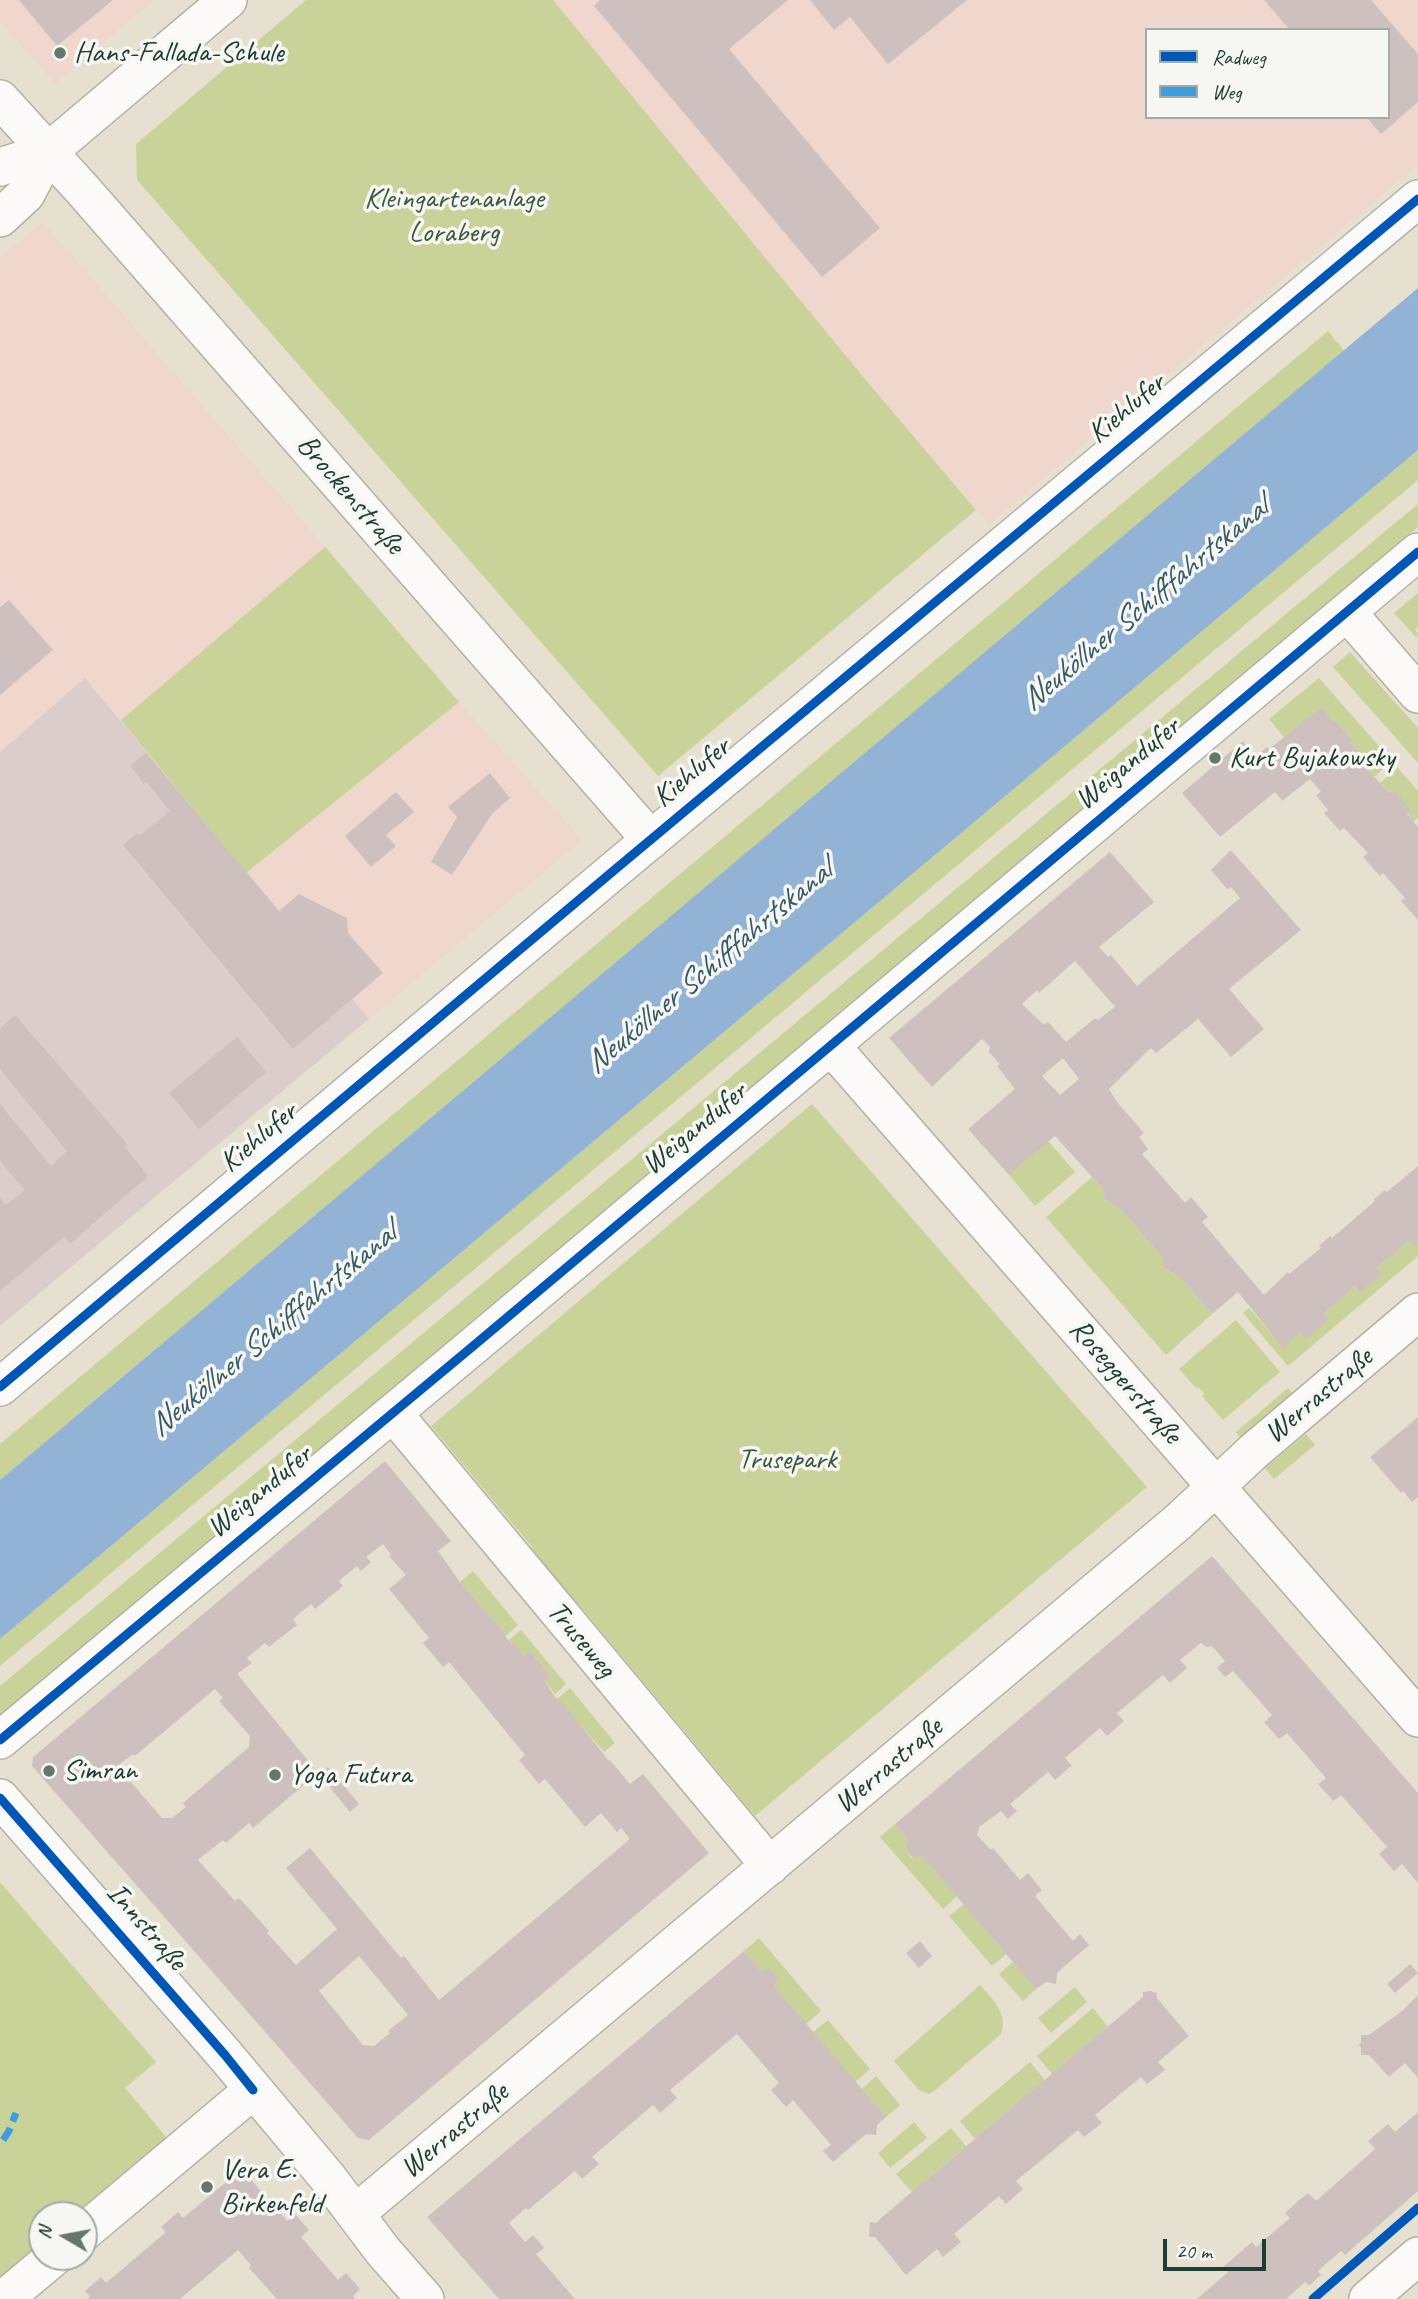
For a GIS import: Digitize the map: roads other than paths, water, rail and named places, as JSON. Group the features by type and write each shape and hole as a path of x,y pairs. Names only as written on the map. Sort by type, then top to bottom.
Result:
{"street":[{"path":"0,218 26,194 48,152 228,0"},
{"name":"Brockenstraße","path":"0,99 651,839"},
{"path":"0,167 48,152"},
{"name":"Kiehlufer","path":"0,1387 1418,199"},
{"name":"Weigandufer","path":"0,1740 1418,552"},
{"path":"1346,612 1418,694"},
{"name":"Roseggerstraße","path":"831,1046 1418,1718"},
{"name":"Werrastraße","path":"355,2214 1178,1522 1273,1435 1418,1312"},
{"name":"Truseweg","path":"393,1413 770,1866"},
{"name":"Innstraße","path":"0,1798 225,2055 425,2299"},
{"path":"98,2220 253,2090"},
{"path":"1368,2299 1418,2256"},
{"path":"4,2299 37,2271"}],"water":[{"name":"Neuköllner Schifffahrtskanal","path":"1418,288 1418,450 0,1639 0,1480"}],"place":[{"name":"Hans-Fallada-Schule","path":"60,53"},
{"name":"Kurt Bujakowsky","path":"1215,758"},
{"name":"Simran","path":"49,1771"},
{"name":"Yoga Futura","path":"275,1775"},
{"name":"Vera E. Birkenfeld","path":"207,2187"}],"park label":[{"name":"Kleingartenanlage Loraberg","path":"454,216"},
{"name":"Trusepark","path":"787,1460"}]}
